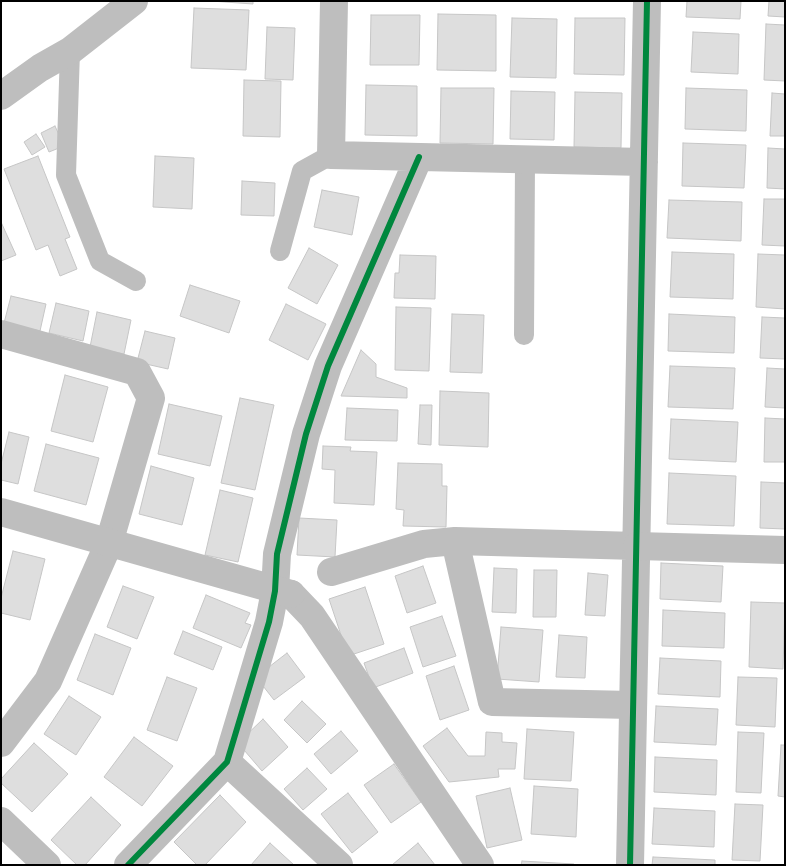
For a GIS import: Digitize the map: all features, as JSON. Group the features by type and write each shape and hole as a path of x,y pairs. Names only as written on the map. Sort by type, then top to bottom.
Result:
{"street":[{"path":"1,96 40,68 70,51 134,1"},
{"path":"334,1 331,156 644,162"},
{"path":"630,865 646,1"},
{"path":"128,865 227,762 268,622 283,593 277,554 308,425 328,366 419,157"},
{"path":"1,334 138,372 151,398 109,543 48,681 1,743"},
{"path":"1,512 283,593 312,616 480,865"},
{"path":"455,542 492,702 632,705"},
{"path":"331,572 424,544 455,542 785,550"},
{"path":"227,762 339,865"},
{"path":"1,821 46,865"}],"lane":[{"path":"70,51 66,175 100,261 136,281"},
{"path":"280,251 302,171 331,156"},
{"path":"524,335 525,160"}],"building":[{"path":"211,1 253,1 253,4"},
{"path":"687,1 741,1 740,19 686,17"},
{"path":"769,1 785,1 785,17 768,16"},
{"path":"194,8 249,10 246,70 191,68"},
{"path":"438,14 496,15 496,71 437,70"},
{"path":"371,15 420,15 419,65 370,65"},
{"path":"512,18 557,19 556,78 510,77"},
{"path":"575,18 625,18 624,75 574,74"},
{"path":"766,24 785,25 785,81 764,80"},
{"path":"267,27 295,28 293,80 265,79"},
{"path":"693,32 739,34 738,74 691,72"},
{"path":"244,80 281,81 280,137 243,136"},
{"path":"366,85 417,86 417,136 365,135"},
{"path":"441,88 494,88 493,144 440,143"},
{"path":"686,88 747,90 746,131 685,129"},
{"path":"511,91 555,92 554,140 510,139"},
{"path":"575,92 622,93 621,148 574,147"},
{"path":"772,93 785,94 785,136 770,136"},
{"path":"55,126 64,146 49,152 41,133"},
{"path":"36,134 45,147 32,155 24,142"},
{"path":"683,143 746,145 744,188 682,186"},
{"path":"768,148 785,149 785,189 767,188"},
{"path":"38,156 70,237 65,239 77,269 60,276 48,245 36,250 4,169"},
{"path":"155,156 194,158 192,209 153,207"},
{"path":"242,181 275,183 274,216 241,215"},
{"path":"322,190 359,197 352,235 314,227"},
{"path":"764,199 785,199 785,246 762,245"},
{"path":"669,200 742,202 741,241 667,238"},
{"path":"1,222 16,255 1,261"},
{"path":"309,248 338,265 317,304 288,288"},
{"path":"672,252 734,254 733,299 670,297"},
{"path":"758,254 785,255 785,309 756,307"},
{"path":"400,255 436,256 435,299 394,298 395,273 399,273"},
{"path":"190,285 240,301 229,333 180,316"},
{"path":"11,296 46,304 40,331 4,323"},
{"path":"56,303 89,311 83,341 49,333"},
{"path":"286,304 326,324 308,360 269,340"},
{"path":"396,307 431,308 429,371 395,370"},
{"path":"97,312 131,320 124,354 90,347"},
{"path":"452,314 484,315 482,373 450,372"},
{"path":"669,314 735,317 734,353 668,351"},
{"path":"762,317 785,318 785,359 760,358"},
{"path":"145,331 175,338 168,369 137,362"},
{"path":"361,350 376,364 376,377 407,388 407,398 341,396"},
{"path":"670,366 735,368 733,409 668,407"},
{"path":"767,368 785,369 785,408 765,407"},
{"path":"65,375 108,387 93,442 51,431"},
{"path":"440,391 489,393 488,447 439,445"},
{"path":"240,398 274,405 255,490 221,483"},
{"path":"169,404 222,416 210,466 158,454"},
{"path":"420,405 432,405 431,445 418,444"},
{"path":"347,408 398,410 397,441 345,440"},
{"path":"765,418 785,419 785,462 764,462"},
{"path":"671,419 738,422 736,462 669,459"},
{"path":"9,432 29,437 18,484 1,480 1,464"},
{"path":"46,444 99,458 86,505 34,491"},
{"path":"323,446 351,447 350,451 377,452 374,505 334,503 335,470 322,469"},
{"path":"398,463 442,464 442,486 447,486 446,527 403,526 404,510 396,509"},
{"path":"151,466 194,478 182,525 139,514"},
{"path":"669,473 736,476 734,526 667,524"},
{"path":"761,482 785,483 785,529 760,528"},
{"path":"220,490 253,498 238,562 205,555"},
{"path":"299,518 337,520 335,557 297,555"},
{"path":"13,551 45,559 30,620 1,613 1,598"},
{"path":"661,563 723,566 721,602 660,599"},
{"path":"423,566 436,603 407,613 395,576"},
{"path":"494,568 517,569 516,613 492,612"},
{"path":"534,570 557,570 556,617 533,617"},
{"path":"588,573 608,575 605,616 585,615"},
{"path":"123,586 154,597 137,639 107,627"},
{"path":"365,587 384,644 348,656 329,599"},
{"path":"206,595 250,613 245,623 251,625 241,648 193,628"},
{"path":"751,602 785,603 783,669 749,667"},
{"path":"663,610 725,613 724,648 662,646"},
{"path":"442,616 456,656 423,667 410,627"},
{"path":"501,627 543,630 539,682 497,679"},
{"path":"183,631 222,647 213,670 174,654"},
{"path":"95,634 131,648 113,695 77,680"},
{"path":"559,635 587,637 585,678 556,677"},
{"path":"404,648 413,673 373,688 364,663"},
{"path":"287,653 305,677 274,700 256,677"},
{"path":"660,658 721,661 720,697 658,694"},
{"path":"454,666 469,710 440,720 426,676"},
{"path":"167,677 197,688 177,741 147,730"},
{"path":"738,677 777,678 775,727 736,725"},
{"path":"69,696 101,717 76,755 44,734"},
{"path":"302,701 326,724 307,743 284,720"},
{"path":"656,706 718,709 716,745 654,742"},
{"path":"263,719 288,747 262,771 238,743"},
{"path":"447,728 468,756 485,756 486,732 502,733 502,742 517,743 515,769 498,769 499,777 449,782 423,746"},
{"path":"527,729 574,732 571,781 524,779"},
{"path":"341,731 358,751 331,774 314,754"},
{"path":"738,732 764,733 761,793 736,792"},
{"path":"134,737 173,766 142,806 104,777"},
{"path":"34,743 68,774 32,812 1,783 1,779"},
{"path":"781,745 785,745 785,797 778,796"},
{"path":"655,757 717,760 716,795 654,792"},
{"path":"394,764 421,802 391,823 364,785"},
{"path":"307,768 327,789 303,810 284,789"},
{"path":"534,786 578,789 576,837 531,834"},
{"path":"510,788 522,840 487,848 476,796"},
{"path":"348,793 378,832 352,853 321,814"},
{"path":"220,795 246,822 205,865 197,865 174,842"},
{"path":"91,797 121,825 85,865 77,865 51,840"},
{"path":"735,804 763,805 760,861 732,860"},
{"path":"654,808 715,811 714,847 652,844"},
{"path":"270,843 294,865 251,865"},
{"path":"418,843 435,865 392,865"},
{"path":"653,857 715,860 715,865 652,865"},
{"path":"522,861 574,864 574,865 521,865"}],"cycle path":[{"path":"630,865 647,1"},
{"path":"128,865 227,762 269,622 275,591 277,554 306,434 328,366 419,157"}]}
